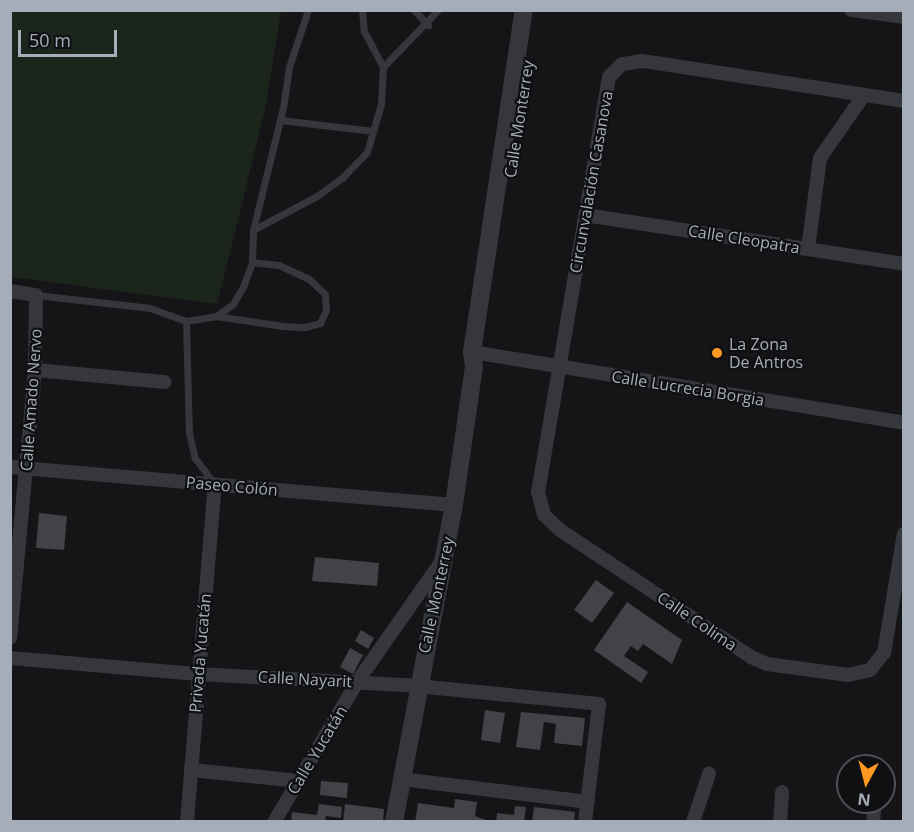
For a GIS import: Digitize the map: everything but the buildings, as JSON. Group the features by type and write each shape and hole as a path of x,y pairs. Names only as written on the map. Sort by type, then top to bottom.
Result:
{"street":[{"name":"Calle Monterrey","path":"394,822 417,686 454,505 524,10"},
{"name":"Calle Monterrey","path":"476,357 536,10"},
{"path":"851,10 903,16"},
{"name":"Circunvalación Casanova","path":"544,514 538,492 609,77 622,64 642,61 903,101"},
{"path":"808,249 820,158 864,95"},
{"name":"Calle Cleopatra","path":"585,215 903,264"},
{"path":"10,291 36,295"},
{"name":"Calle Amado Nervo","path":"10,638 35,370 36,295"},
{"name":"Calle Lucrecia Borgia","path":"476,357 558,367 903,423"},
{"path":"35,370 164,382"},
{"name":"Paseo Colón","path":"10,467 454,505"},
{"name":"Privada Yucatán","path":"187,822 215,485"},
{"name":"Calle Colima","path":"544,514 560,531 751,657 768,664 848,675 870,670 884,653 903,534"},
{"name":"Calle Yucatán","path":"274,822 357,682 443,560"},
{"name":"Calle Nayarit","path":"10,658 198,674 417,686 599,704 588,802"},
{"path":"190,770 299,781"},
{"path":"693,822 709,774"},
{"path":"401,779 588,802 585,822"},
{"path":"780,822 782,792"}],"lane":[{"path":"216,316 232,304 252,262 253,231 280,120 289,67 308,10"},
{"path":"253,231 342,178 367,152 381,104 383,67 364,31 362,10"},
{"path":"414,10 428,25"},
{"path":"383,67 428,25 438,10"},
{"path":"280,120 373,132"},
{"path":"36,295 150,308 186,321 216,316 283,326 305,327 320,323 326,310 325,294 309,279 279,265 252,262"},
{"path":"186,321 189,433 195,458 215,485"}],"shaded area":[{"path":"11,10 281,11 265,110 217,304 11,277"}],"place":[{"name":"La Zona De Antros","path":"717,353"}]}
